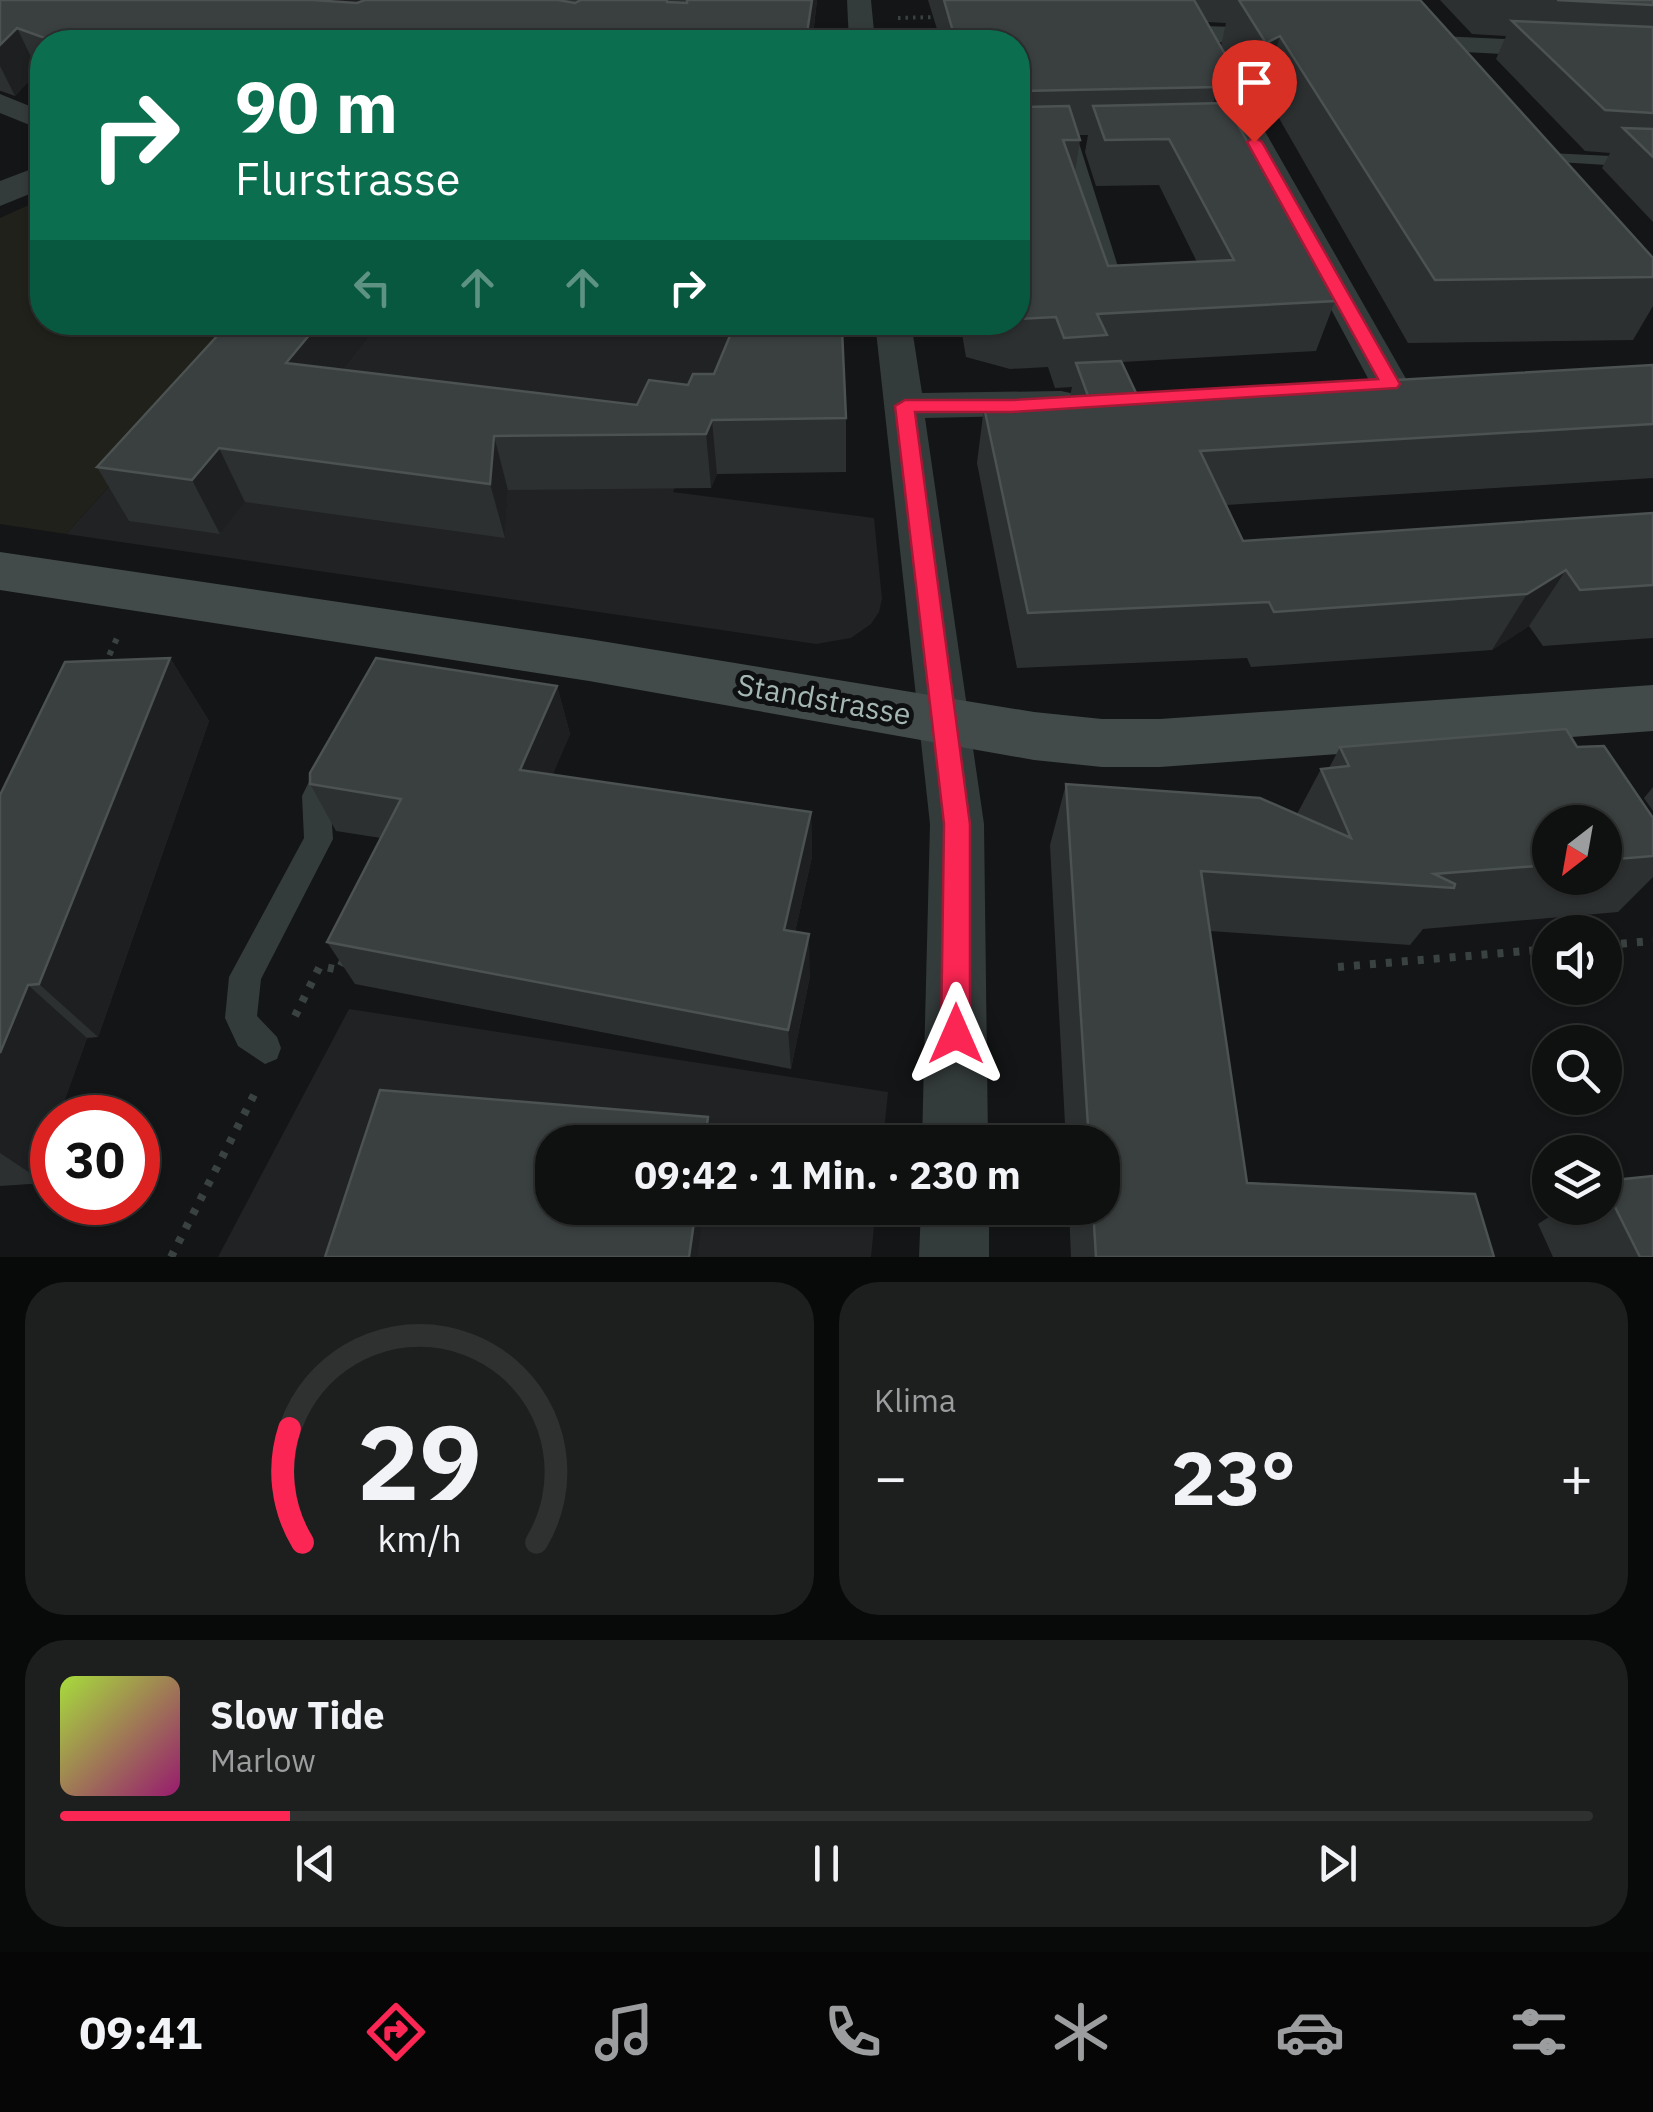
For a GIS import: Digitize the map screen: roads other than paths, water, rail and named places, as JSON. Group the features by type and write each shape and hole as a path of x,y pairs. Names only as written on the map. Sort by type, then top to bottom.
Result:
{"main road":[{"name":"Standstrasse","path":"0,571 391,645 1102,743 1574,730 1653,708"}],"street":[{"path":"859,0 861,30"},
{"path":"1178,0 1190,33 1245,142 1409,383 1350,386"},
{"path":"1423,15 1474,73"},
{"path":"1190,33 1313,38"},
{"path":"1371,41 1653,54"},
{"path":"0,103 30,116"},
{"path":"1524,130 1575,188"},
{"path":"0,195 30,181"},
{"path":"895,335 957,824 955,1125"},
{"path":"905,406 1092,401"},
{"path":"954,1257 955,1225"}],"lane":[{"path":"1071,143 1112,274"},
{"path":"1549,158 1653,163"},
{"path":"275,1041 250,1036 241,1018 244,977 319,838 316,796 342,743"}]}
